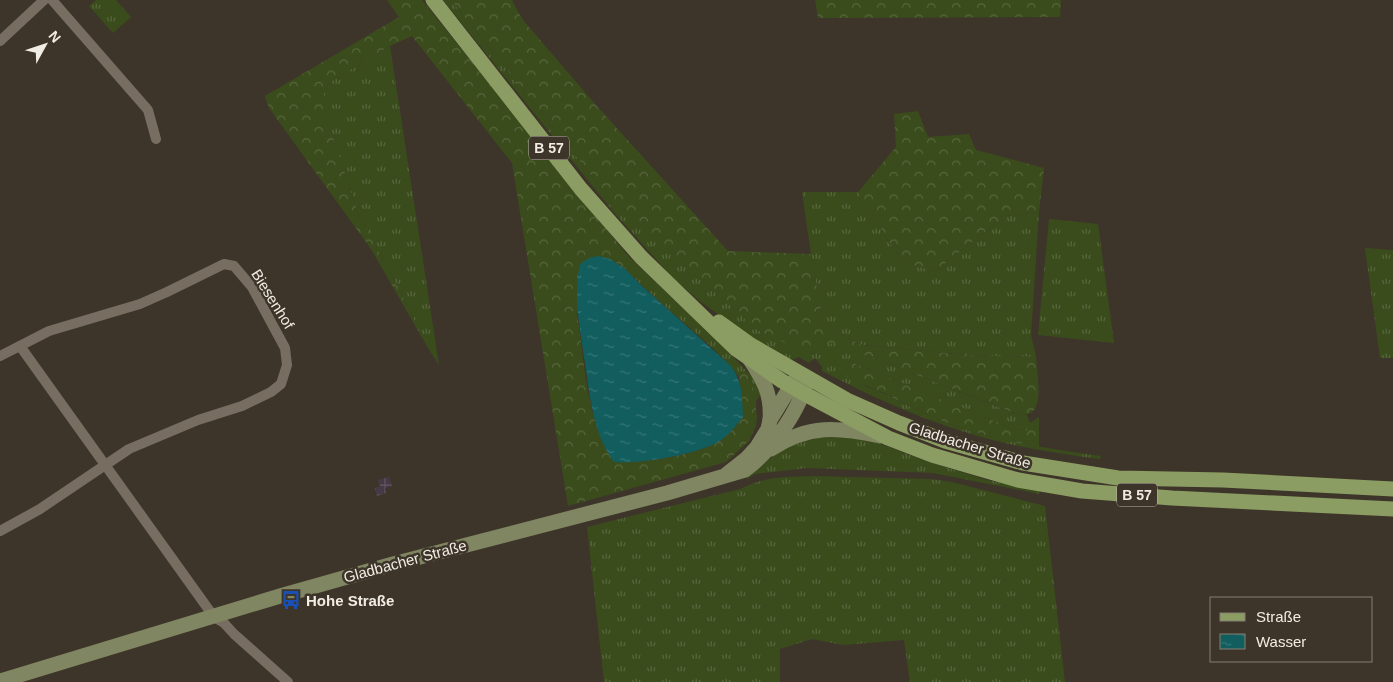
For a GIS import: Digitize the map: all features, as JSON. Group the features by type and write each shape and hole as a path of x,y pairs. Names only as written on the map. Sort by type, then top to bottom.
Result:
{"main road":[{"name":"B 57","path":"433,0 581,189 641,257 673,289 736,349 797,389 888,438"},
{"name":"B 57","path":"673,289 752,345 807,378"},
{"name":"Gladbacher Straße","path":"807,378 847,400 899,423 945,441 1023,463 1118,478 1232,481 1393,489"},
{"name":"Gladbacher Straße","path":"888,438 932,455 1018,480 1082,491 1172,498 1393,509"}],"street":[{"path":"0,42 44,0"},
{"path":"52,0 148,110 156,138"},
{"name":"Biesenhof","path":"0,531 40,509 129,449 198,420 242,406 271,392 281,384 287,365 285,348 252,287 234,266 224,264 140,304 49,331 20,346"},
{"path":"0,356 20,346 214,616 288,682"},
{"path":"748,357 765,382 771,407 770,420"},
{"path":"763,454 789,418 797,389 807,378"},
{"name":"Gladbacher Straße","path":"726,474 746,459 757,447 768,429 770,420 797,389"},
{"path":"763,454 785,440 811,431 836,429 888,438"},
{"name":"Gladbacher Straße","path":"0,681 392,564 667,493 726,474 745,470 763,454"}],"shaded area":[{"path":"389,477 392,486 385,488 386,493 377,496 375,488 380,486 378,480"}],"green space":[{"path":"96,0 116,0 131,17 113,33 89,6"},
{"path":"387,0 422,0 628,256 624,268 610,259 577,314 592,410 605,446 614,461 652,460 682,455 708,447 722,440 732,431 742,417 742,396 739,377 746,371 752,383 754,393 757,417 756,426 749,441 726,462 568,506 512,163 412,36 390,46 330,82 324,93 323,107 359,216 398,287 428,348 371,249 269,108 265,96 399,17"},
{"path":"443,0 451,0 607,195 810,354 812,355 820,345 830,342 1016,414 1027,415 1030,423 1028,430 1014,429 846,360 866,387 932,416 959,427 999,439 1101,456 1100,459 1013,445 926,419 822,371 822,367 815,358 809,363 799,357 789,361 760,344 701,302 673,278 611,209"},
{"path":"451,0 512,0 522,19 595,104 728,251 811,254 823,321 836,332 862,345 966,355 1036,357 1038,395 1035,408 1028,414 1017,414 830,343 820,345 812,355 757,330 607,195"},
{"path":"815,0 1061,0 1060,17 818,18"},
{"path":"390,46 439,365 428,348 398,287 359,216 323,107 324,93 330,82"},
{"path":"918,111 928,137 969,134 976,150 1044,168 1039,212 1006,216 935,271 902,262 858,192 896,147 894,114"},
{"path":"802,192 858,192 902,262 935,271 1006,216 1039,212 1031,335 1036,357 966,355 863,345 836,332 823,321"},
{"path":"1049,219 1098,224 1114,343 1038,335"},
{"path":"1365,248 1393,250 1393,358 1380,358"},
{"path":"628,256 719,342 754,379 761,394 756,401 756,411 752,383 746,371 739,377 716,351 632,276 624,268"},
{"path":"846,360 1014,429 1027,430 1030,423 1039,417 1039,447 975,432 925,413 847,377 843,364"},
{"path":"837,433 862,437 926,461 987,480 1039,491 1040,494 933,473 807,468 755,474 747,479 746,476 783,448 813,437"},
{"path":"813,476 930,479 952,482 1045,506 1065,682 910,682 904,640 843,645 812,639 780,649 780,682 604,682 587,527 740,489 767,479"}],"water":[{"path":"598,256 610,259 624,268 731,366 740,384 743,417 722,440 708,447 682,455 638,462 614,462 601,439 597,427 589,389 578,313 577,289 580,264 589,258"}],"place":[{"name":"Hohe Straße","path":"291,600"}]}
